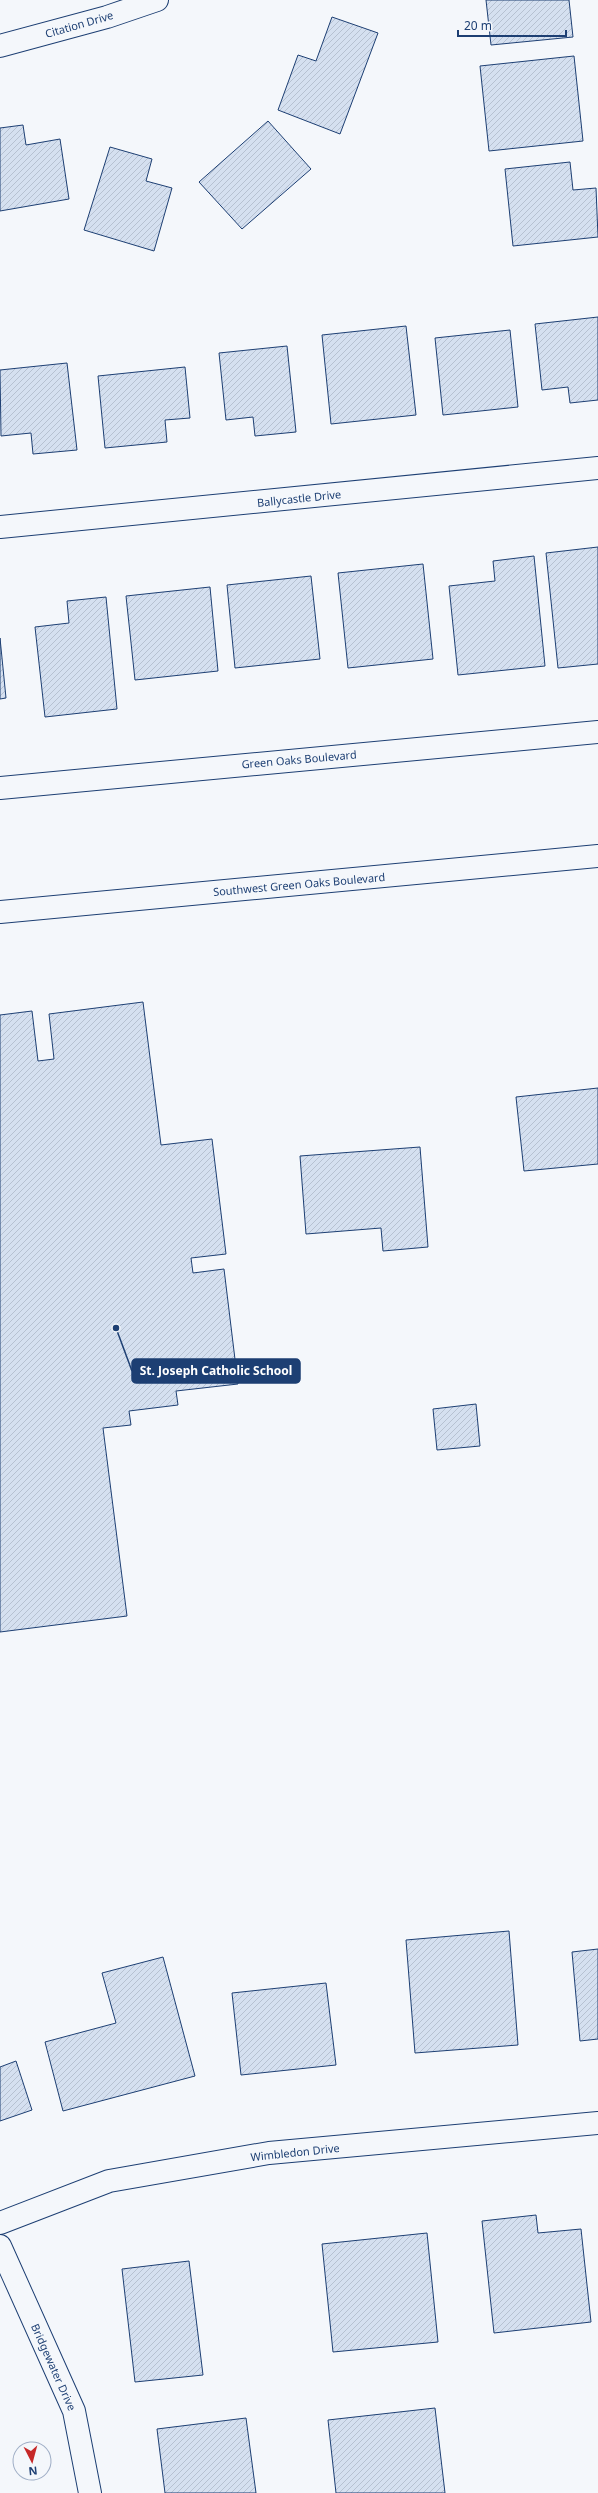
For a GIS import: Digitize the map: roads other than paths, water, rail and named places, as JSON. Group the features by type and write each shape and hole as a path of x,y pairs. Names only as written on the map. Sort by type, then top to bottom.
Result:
{"street":[{"name":"Citation Drive","path":"0,46 107,17 157,0"},
{"name":"Ballycastle Drive","path":"0,527 598,468"},
{"name":"Green Oaks Boulevard","path":"0,788 598,732"},
{"name":"Southwest Green Oaks Boulevard","path":"0,912 598,856"},
{"name":"Wimbledon Drive","path":"0,2222 109,2181 269,2153 598,2123"},
{"name":"Bridgewater Drive","path":"0,2246 74,2411 90,2493"}],"place":[{"name":"St. Joseph Catholic School","path":"116,1328"}]}
